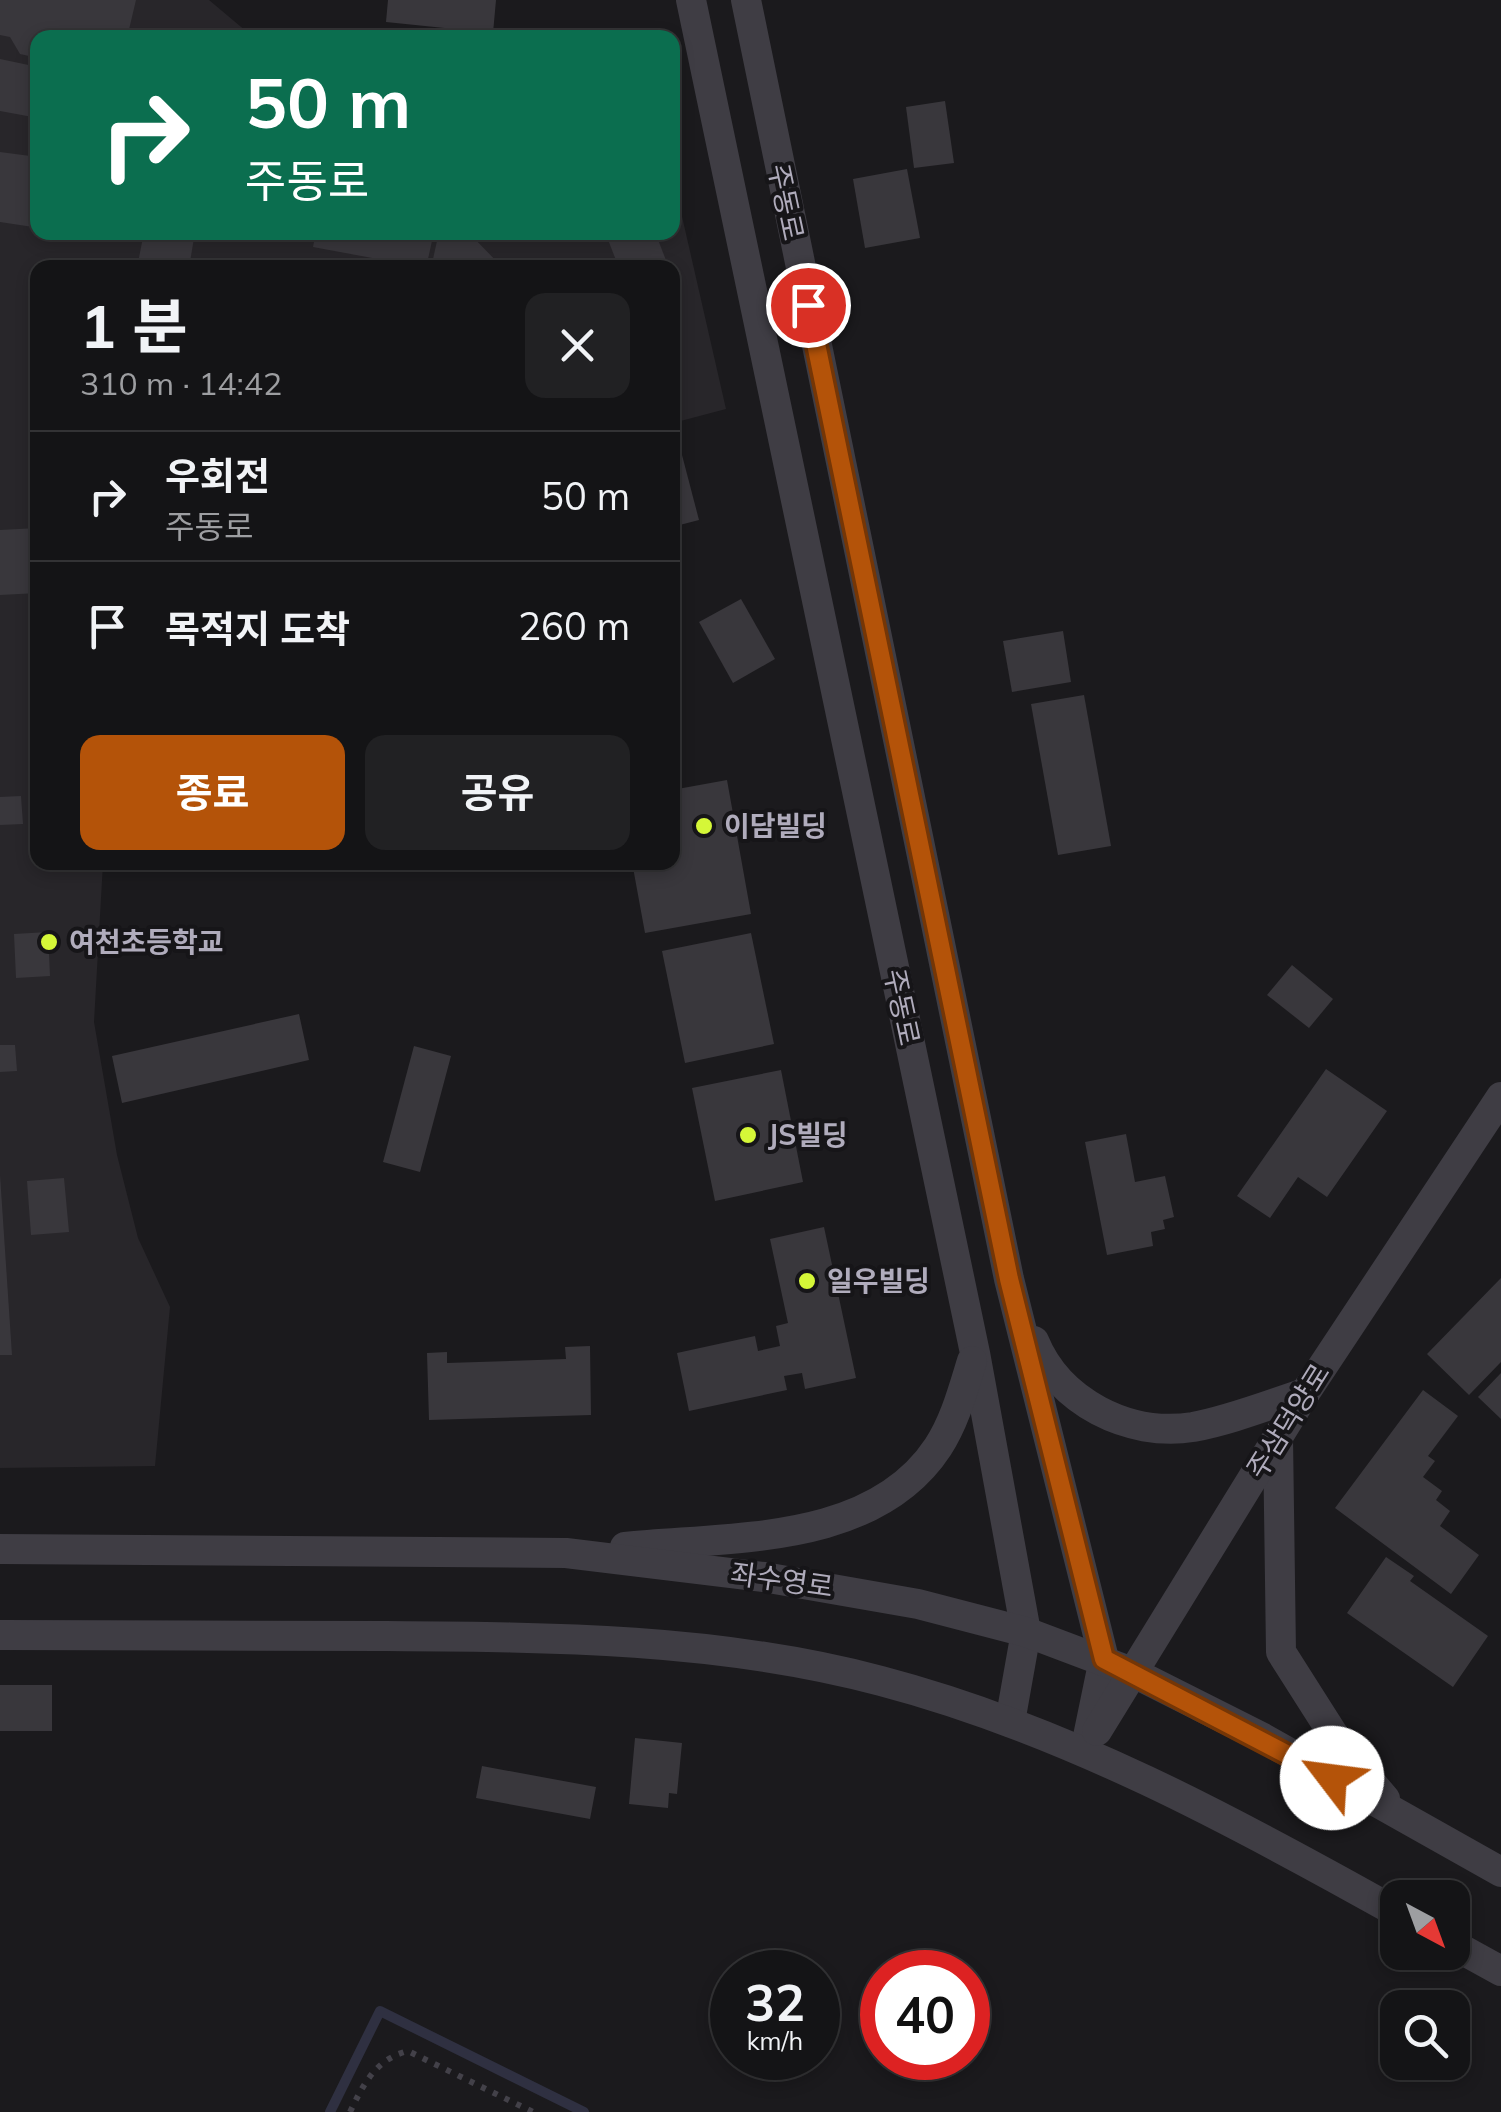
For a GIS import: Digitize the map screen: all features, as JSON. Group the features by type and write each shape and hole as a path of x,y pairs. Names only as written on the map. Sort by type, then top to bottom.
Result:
{"street":[{"name":"주동로","path":"691,0 975,1353 1026,1632 1010,1722"},
{"name":"주동로","path":"746,0 1009,1279 1104,1659 1085,1752"},
{"name":"주삼덕양로","path":"1085,1752 1305,1393 1501,1096"},
{"path":"1009,1279 1049,1368 1078,1398 1112,1418 1189,1428 1305,1393"},
{"path":"566,1553 807,1528 862,1511 899,1488 928,1460 952,1420 975,1353"},
{"path":"1278,1436 1281,1652 1342,1748 1400,1816"},
{"name":"좌수영로","path":"0,1549 566,1553 832,1587 1026,1632 1104,1659 1263,1738 1501,1872"},
{"path":"0,1635 485,1636 696,1647 882,1681 1010,1722 1085,1752 1380,1904"},
{"path":"1470,1954 1501,1971"}],"path":[{"path":"350,2112 363,2085 386,2057 408,2052 532,2112"}],"shaded area":[{"name":"여천초등학교","path":"0,0 209,0 245,30 30,30 30,240 680,240 680,208 726,409 680,421 680,260 30,260 30,870 103,870 94,1022 117,1155 138,1238 170,1307 155,1466 0,1468"}],"building":[{"path":"0,0 136,0 129,30 30,30 30,56 20,54 10,37 0,35"},
{"path":"388,0 496,0 493,30 386,22"},
{"path":"0,59 30,65 30,117 0,111"},
{"path":"945,101 954,163 914,168 906,107"},
{"path":"0,152 30,156 30,227 0,222"},
{"path":"907,169 920,238 865,248 853,179"},
{"path":"142,240 194,240 190,260 139,260"},
{"path":"314,240 432,240 428,260 383,260 313,247"},
{"path":"437,240 476,240 495,260 433,260"},
{"path":"608,240 658,240 666,260 616,260"},
{"path":"680,455 699,520 680,525"},
{"path":"30,528 30,593 0,595 0,530"},
{"path":"741,599 775,659 733,683 699,622"},
{"path":"1063,631 1071,682 1012,692 1003,641"},
{"path":"1084,695 1111,846 1058,855 1031,704"},
{"name":"이담빌딩","path":"727,780 751,914 645,933 633,870 680,870 680,789"},
{"path":"21,796 23,824 0,825 0,797"},
{"path":"48,932 50,976 16,978 14,934"},
{"path":"751,933 774,1044 685,1063 662,951"},
{"path":"1292,965 1333,999 1309,1028 1267,995"},
{"path":"299,1014 309,1060 122,1103 112,1056"},
{"path":"0,1045 15,1045 17,1071 0,1072"},
{"path":"414,1046 451,1056 420,1172 383,1162"},
{"path":"1326,1069 1387,1111 1327,1197 1298,1177 1270,1218 1237,1196"},
{"name":"JS빌딩","path":"781,1070 803,1182 715,1201 692,1088"},
{"path":"1126,1134 1135,1182 1165,1176 1174,1217 1163,1220 1165,1229 1151,1232 1153,1246 1107,1255 1085,1142"},
{"path":"0,1175 12,1355 0,1355"},
{"path":"64,1178 69,1232 31,1235 27,1181"},
{"name":"일우빌딩","path":"824,1227 856,1378 805,1389 802,1373 784,1376 787,1390 689,1411 677,1353 755,1336 758,1351 780,1346 776,1326 788,1323 770,1239"},
{"path":"1501,1278 1501,1362 1469,1395 1427,1354"},
{"path":"590,1346 591,1415 429,1420 427,1353 447,1352 447,1363 566,1359 565,1347"},
{"path":"1501,1373 1501,1419 1478,1397"},
{"path":"1423,1390 1458,1416 1428,1456 1435,1461 1423,1477 1442,1491 1436,1500 1450,1511 1440,1526 1479,1555 1451,1594 1335,1508"},
{"path":"1386,1557 1414,1576 1410,1581 1488,1636 1453,1687 1347,1613"},
{"path":"0,1685 52,1685 52,1731 0,1731"},
{"path":"635,1738 682,1743 677,1794 669,1793 668,1808 629,1804"},
{"path":"482,1766 596,1787 590,1819 476,1798"}],"waterway":[{"path":"330,2112 380,2011 584,2112"}],"place":[{"name":"이담빌딩","path":"704,826"},
{"name":"여천초등학교","path":"49,942"},
{"name":"JS빌딩","path":"748,1135"},
{"name":"일우빌딩","path":"807,1281"}],"route":[{"path":"808,305 1009,1279 1104,1659 1263,1738 1332,1778"}]}
